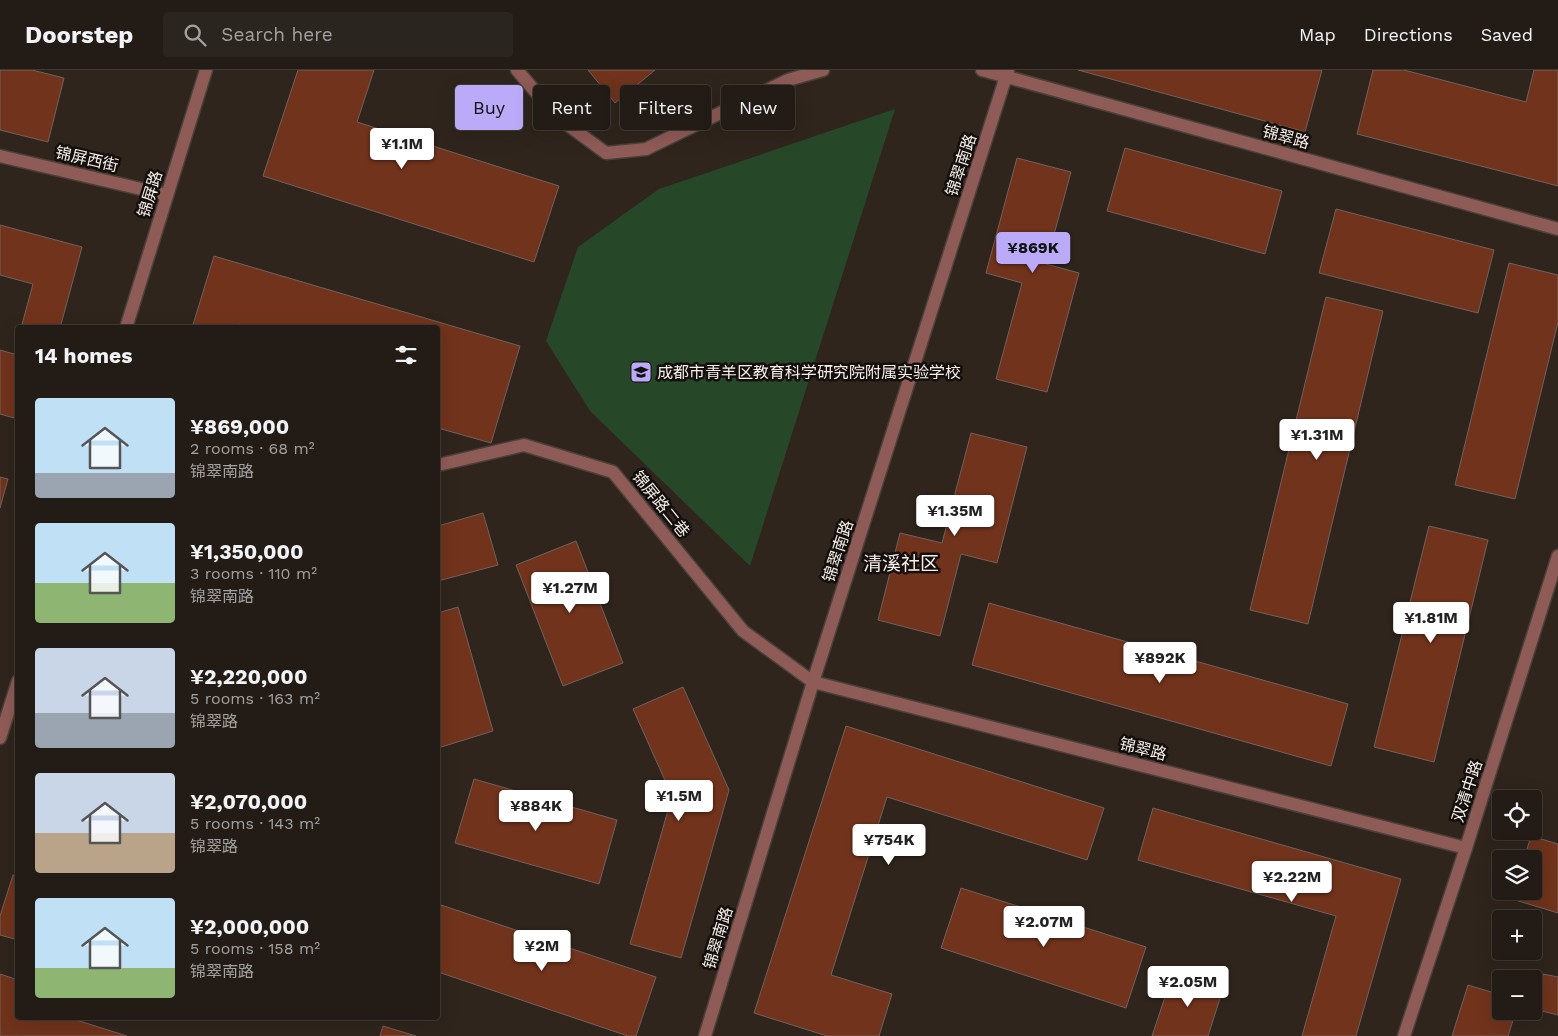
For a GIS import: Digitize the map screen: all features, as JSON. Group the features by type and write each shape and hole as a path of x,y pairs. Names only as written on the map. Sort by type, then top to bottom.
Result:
{"street":[{"name":"锦屏路","path":"127,325 206,70"},
{"path":"517,70 557,116 606,153 646,149 788,80 822,70"},
{"name":"锦翠路","path":"982,70 1007,73 1558,229"},
{"name":"锦翠南路","path":"705,1036 813,682 1007,73"},
{"name":"锦屏西街","path":"0,156 167,195"},
{"name":"锦屏路二巷","path":"440,465 524,445 613,472 743,631 813,682"},
{"name":"双清中路","path":"1404,1036 1466,848 1558,556"},
{"name":"锦翠路","path":"813,682 1466,848"},
{"path":"0,738 15,690"}],"green space":[{"path":"895,109 750,566 590,411 546,341 578,247 659,189"}],"building":[{"path":"0,70 32,70 64,78 48,142 0,130"},
{"path":"298,70 374,70 357,122 559,186 534,262 263,176"},
{"path":"588,70 655,70 637,85 620,85 620,99 615,103 610,97 610,85 600,85"},
{"path":"1078,70 1322,70 1305,132"},
{"path":"1373,70 1404,70 1526,102 1534,70 1558,70 1558,186 1357,134"},
{"path":"1125,148 1282,191 1265,254 1107,211"},
{"path":"1017,158 1071,172 1046,264 1079,273 1047,392 996,379 1022,283 986,273"},
{"path":"1336,209 1494,250 1478,313 1319,273"},
{"path":"0,225 82,247 61,325 22,325 33,284 0,275"},
{"path":"214,256 520,346 491,443 440,429 440,325 193,325"},
{"path":"1509,263 1558,275 1558,322 1515,499 1455,485"},
{"path":"1326,297 1383,311 1308,624 1250,610"},
{"path":"0,350 14,354 15,350 15,418 0,414"},
{"path":"971,433 1027,447 997,563 961,554 940,636 878,620 900,533 942,543"},
{"path":"0,477 8,479 0,508"},
{"path":"483,513 498,565 440,580 440,525"},
{"path":"1429,526 1488,540 1434,762 1374,747"},
{"path":"576,541 623,663 563,686 516,565"},
{"path":"989,603 1348,704 1331,766 972,665"},
{"path":"458,607 493,731 440,747 440,612"},
{"path":"683,687 729,790 681,958 630,944 672,796 633,709"},
{"path":"846,726 1104,808 1087,860 887,797 831,975 892,994 879,1036 827,1036 754,1013"},
{"path":"474,779 617,820 599,884 455,843"},
{"path":"1153,808 1401,879 1356,1036 1302,1036 1336,916 1138,860"},
{"path":"1542,839 1558,844 1558,913 1515,900 1542,900 1542,850 1527,850 1530,840"},
{"path":"13,875 15,875 15,939 0,935 0,916"},
{"path":"961,888 1146,947 1126,1008 941,948"},
{"path":"441,905 656,977 636,1036 628,1036 440,973"},
{"path":"1173,973 1223,989 1208,1036 1152,1036"},
{"path":"0,974 15,979 15,1020 76,1020 127,1036 0,1036"},
{"path":"1543,974 1558,977 1558,1015 1542,1011"},
{"path":"1468,985 1492,992 1492,1020 1513,1020 1508,1036 1452,1036"},
{"path":"383,1026 416,1036 380,1036"}],"place":[{"name":"成都市青羊区教育科学研究院附属实验学校","path":"641,372"}],"district":[{"name":"清溪社区","path":"901,563"}]}
